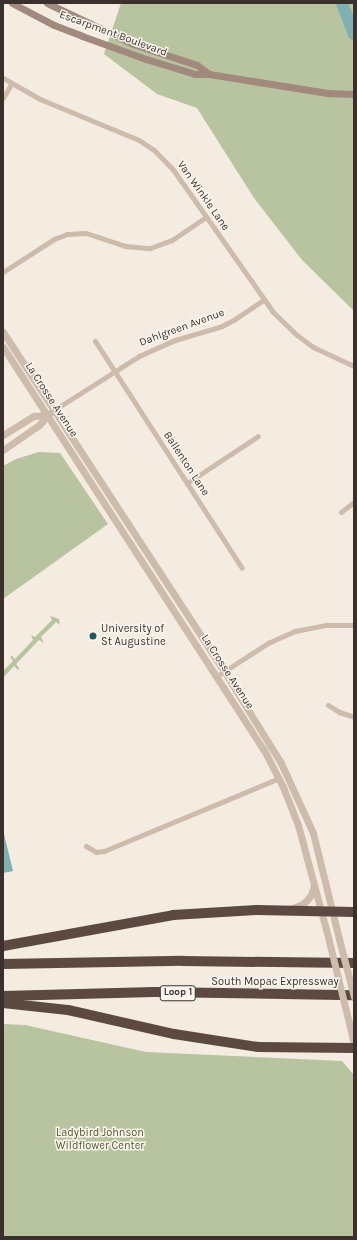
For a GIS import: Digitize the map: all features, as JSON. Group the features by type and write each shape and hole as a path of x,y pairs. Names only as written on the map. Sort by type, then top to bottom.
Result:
{"highway":[{"path":"3,946 173,916 257,910 354,912"},
{"name":"South Mopac Expressway","path":"3,964 183,961 354,963"},
{"name":"South Mopac Expressway","path":"3,996 147,992 354,996"},
{"path":"3,1003 68,1010 174,1034 258,1047 354,1048"}],"main road":[{"name":"Escarpment Boulevard","path":"12,3 54,24 111,47 195,74 209,74 327,93 354,94"},
{"name":"Escarpment Boulevard","path":"47,3 70,16 133,44 197,65 209,74"}],"street":[{"name":"Van Winkle Lane","path":"3,78 11,84 40,99 139,140 154,150 174,171 263,300 277,317 297,336 320,351 354,366"},
{"path":"3,98 11,84"},
{"path":"3,272 54,239 67,234 86,233 129,247 150,248 172,240 206,217"},
{"name":"Dahlgreen Avenue","path":"3,450 39,425 47,415 54,410 139,356 162,345 222,326 236,319 263,300"},
{"name":"La Crosse Avenue","path":"3,332 268,739 291,782 312,833 354,996"},
{"name":"Ballenton Lane","path":"95,341 242,568"},
{"name":"La Crosse Avenue","path":"3,347 218,676 264,750 279,778 302,835 354,1044"},
{"name":"Dahlgreen Avenue","path":"3,435 34,416 47,415"},
{"path":"187,483 258,436"},
{"path":"341,512 354,502"},
{"path":"218,676 268,643 295,631 326,624 354,625"},
{"path":"328,705 339,712 354,717"},
{"path":"86,846 96,852 104,851 279,778"},
{"path":"283,911 301,905 311,895 314,885"}],"green space":[{"path":"121,3 354,3 354,311 302,260 254,198 197,108 157,94 104,54"},
{"path":"39,452 60,453 108,524 3,599 3,466 16,459"},
{"path":"50,616 59,619 60,625 56,622 41,637 44,643 39,640 16,664 19,668 18,670 14,666 3,678 3,671 13,661 10,657 12,656 15,659 33,640 31,635 35,637 52,620"},
{"name":"Ladybird Johnson Wildflower Center","path":"3,1024 25,1025 146,1052 342,1061 354,1075 354,1237 3,1237"}],"water":[{"path":"3,830 13,871 3,873"}],"waterway":[{"path":"342,3 354,34"}],"place":[{"name":"University of St Augustine","path":"93,636"}]}
